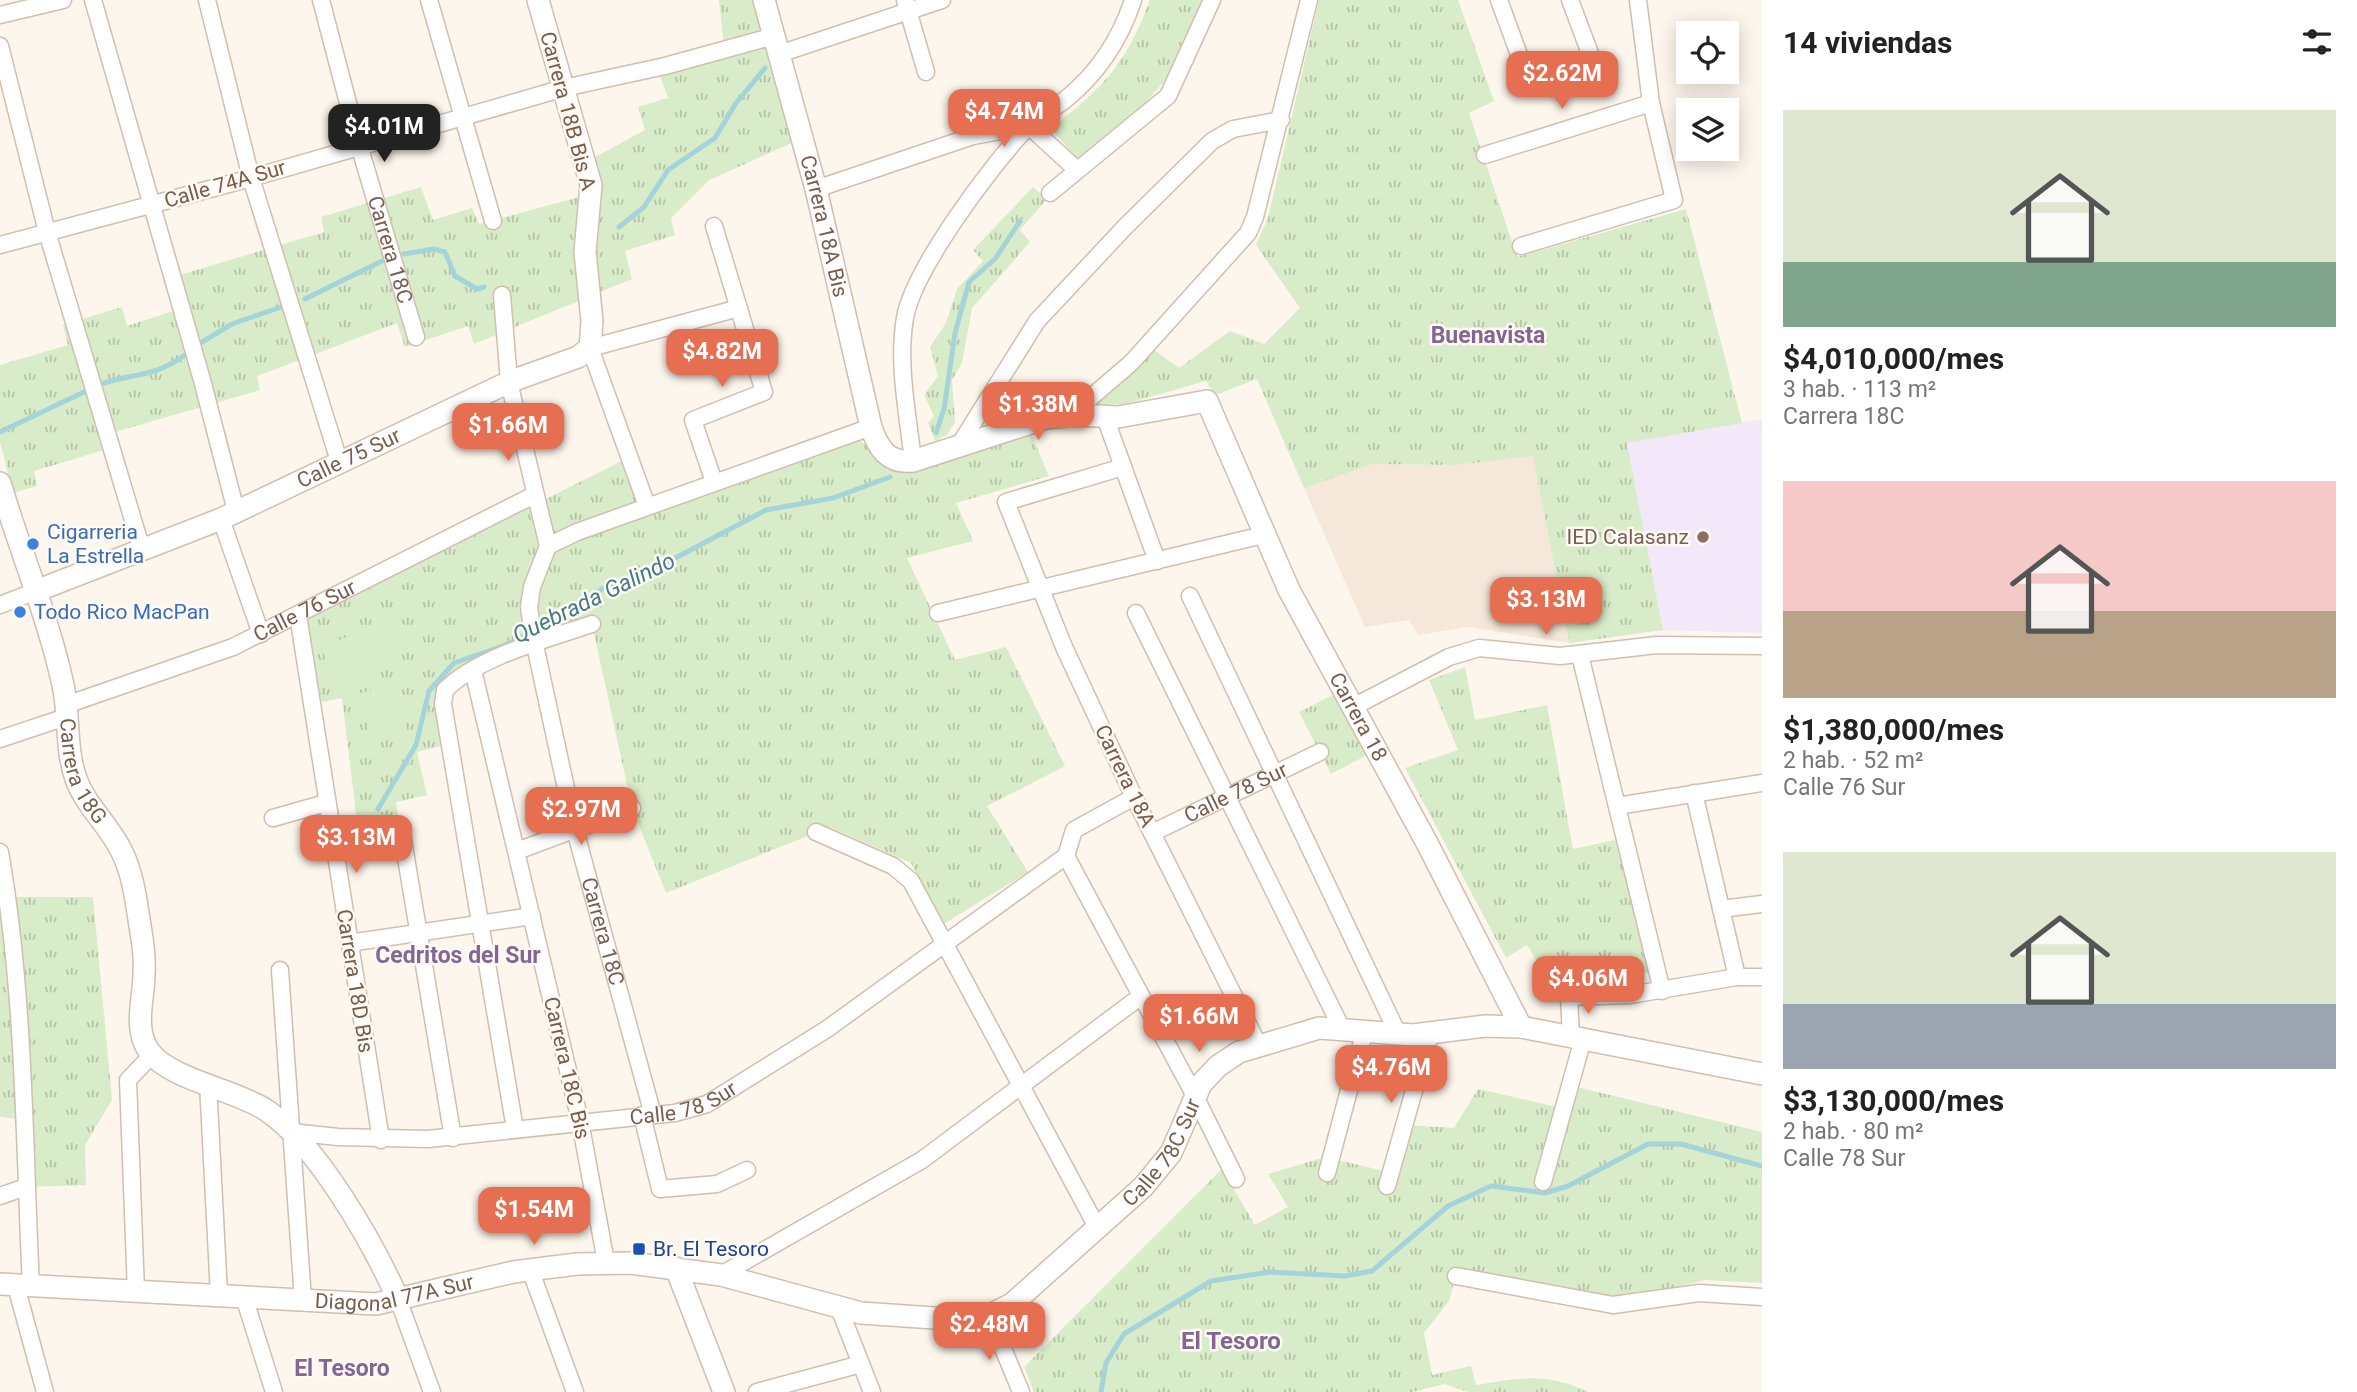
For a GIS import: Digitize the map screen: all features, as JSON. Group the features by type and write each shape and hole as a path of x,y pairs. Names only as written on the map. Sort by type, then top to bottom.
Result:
{"street":[{"path":"0,15 63,0"},
{"path":"93,0 202,380 228,515 261,634"},
{"path":"206,0 251,178 339,461"},
{"name":"Carrera 18C","path":"321,0 359,145 416,337"},
{"path":"429,0 493,221"},
{"name":"Carrera 18B Bis A","path":"538,0 591,185 584,252 592,321 590,348 647,506"},
{"name":"Carrera 18A Bis","path":"764,0 816,189 871,427 884,453 896,460 913,461"},
{"name":"Calle 74A Sur","path":"0,245 251,178 564,88 776,45 907,6 942,0"},
{"path":"1133,0 1115,44 1090,76 1066,99 1029,126 985,177 916,284 905,318 903,361 913,461 1046,418 1078,415 1105,417 1157,561"},
{"path":"1078,415 1088,399 1131,363 1248,233 1255,217 1281,120 1309,0"},
{"path":"1499,0 1530,85"},
{"path":"1570,0 1591,56"},
{"path":"1521,246 1674,200 1651,103 1638,0"},
{"path":"1050,192 1168,96 1211,1"},
{"path":"907,6 926,72"},
{"path":"0,46 47,232 142,550"},
{"path":"1485,155 1651,103"},
{"path":"958,447 1038,321 1125,227 1212,141 1233,129 1281,120"},
{"path":"1029,126 1077,170"},
{"path":"816,189 973,136 1029,126"},
{"path":"714,226 764,392 693,419 714,482"},
{"path":"502,295 509,382 548,546 647,506 871,427"},
{"name":"Calle 75 Sur","path":"0,605 228,515 509,382 578,357 590,348 738,307"},
{"name":"Carrera 18","path":"1105,417 1207,401 1263,535 1521,1027"},
{"name":"Carrera 18A","path":"1123,467 1006,502 1064,647 1134,797 1258,1044"},
{"name":"Carrera 18G","path":"0,483 7,529 36,591 64,687 68,748 76,780 88,803 121,849 132,880 144,961 141,1029 152,1055"},
{"name":"Calle 76 Sur","path":"0,739 233,647 534,495"},
{"path":"938,612 1263,535"},
{"name":"Carrera 18C","path":"548,546 532,587 529,607 533,634 575,830 648,1115 660,1189 717,1184 747,1170"},
{"path":"1190,596 1398,1034"},
{"path":"1136,612 1341,1027"},
{"name":"Carrera 18D Bis","path":"298,615 381,1140"},
{"path":"515,1129 443,704 445,691 473,670 533,634 592,624"},
{"path":"1353,707 1449,657 1479,648 1529,655 1580,655 1657,645 1762,646"},
{"path":"1580,655 1662,991"},
{"name":"Carrera 18C Bis","path":"473,670 580,1121 606,1262"},
{"name":"Calle 78 Sur","path":"1152,833 1320,752"},
{"path":"1617,806 1762,783"},
{"path":"1694,793 1737,977"},
{"name":"Calle 78 Sur","path":"291,1132 381,1140 453,1138 580,1121 692,1110 707,1104 827,1029 1066,856 1074,830 1134,797"},
{"path":"273,818 326,803"},
{"path":"517,851 632,808"},
{"path":"332,839 401,828 453,1138"},
{"path":"816,832 903,873 911,881 1098,1229"},
{"path":"0,852 10,925 25,1120 26,1187 16,1286 46,1392"},
{"path":"1066,856 1195,1096 1236,1179"},
{"path":"1721,909 1762,904"},
{"path":"349,943 533,916"},
{"path":"280,970 303,1300"},
{"path":"1543,1182 1577,1038 1569,997 1662,991 1737,977 1762,977"},
{"path":"721,1275 922,1160 1141,996"},
{"name":"Calle 78C Sur","path":"990,1317 1012,1304 1098,1229 1163,1165 1201,1084 1217,1066 1258,1044 1306,1031 1341,1027 1398,1034 1430,1034 1485,1026 1521,1027 1762,1074"},
{"path":"1327,1173 1365,1030"},
{"path":"1387,1186 1430,1034"},
{"path":"136,1292 128,1080 152,1055 167,1067 253,1103 291,1132 335,1189 377,1258 398,1299 432,1392"},
{"path":"208,1083 219,1295"},
{"path":"0,1196 26,1187"},
{"name":"Diagonal 77A Sur","path":"16,1286 364,1304 398,1299 530,1269 606,1262 721,1275 839,1308 962,1322 990,1317"},
{"path":"676,1268 724,1392"},
{"path":"530,1269 575,1392"},
{"path":"1456,1276 1614,1306 1699,1293 1762,1297"},
{"path":"244,1297 274,1392"},
{"path":"839,1308 872,1392"},
{"path":"990,1317 1021,1392"},
{"path":"757,1392 861,1364"}],"shaded area":[{"name":"IED Calasanz","path":"1762,419 1762,633 1663,630 1627,443"},
{"path":"1533,455 1569,643 1468,627 1418,635 1409,620 1365,627 1304,488 1373,464 1456,465"}],"green space":[{"path":"719,0 755,0 770,43 792,143 709,180 671,218 675,235 625,251 632,279 474,344 468,326 405,347 397,323 257,376 260,390 101,436 104,450 34,471 37,486 13,493 0,442 0,365 68,345 63,325 122,307 127,326 173,311 163,280 324,232 321,217 421,187 433,220 472,208 479,224 583,196 577,167 645,130 638,107 668,98 660,76 725,56"},
{"path":"1150,0 1203,0 1166,79 1137,113 1080,162 1051,129 1086,100 1111,73 1132,42"},
{"path":"1319,0 1458,0 1494,101 1469,113 1517,257 1686,209 1742,423 1627,443 1663,630 1569,643 1533,456 1456,465 1373,464 1304,488 1257,379 1215,395 1206,381 1125,404 1094,405 1150,347 1179,368 1230,331 1264,344 1300,308 1256,245 1268,218"},
{"path":"1033,187 1047,199 1020,230 1030,242 972,308 962,363 952,380 955,422 947,435 935,441 928,423 934,416 924,395 938,376 930,347 946,323 957,289 983,261 973,250"},
{"path":"1030,431 1049,476 956,503 973,541 907,558 955,660 1006,647 1065,766 987,806 1028,872 942,925 911,863 830,827 666,893 632,808 592,624 524,642 436,703 441,746 417,752 427,795 396,802 398,815 357,822 342,698 322,702 304,619 626,459 645,511 859,439 879,459"},
{"path":"386,620 402,657 337,685 321,648"},
{"path":"1465,667 1475,720 1547,705 1573,849 1615,840 1658,972 1548,979 1527,945 1506,958 1405,768 1458,750 1429,680"},
{"path":"392,684 407,730 372,740 358,694"},
{"path":"1337,693 1369,754 1331,774 1299,712"},
{"path":"0,852 8,897 93,897 112,1100 85,1145 86,1185 26,1187 25,1120 0,1117"},
{"path":"1577,1087 1762,1132 1762,1283 1705,1280 1647,1294 1612,1296 1457,1272 1449,1301 1424,1333 1432,1375 1471,1366 1476,1385 1533,1378 1559,1381 1588,1392 1468,1392 1445,1384 1412,1392 1034,1392 1024,1367 1222,1169 1255,1225 1288,1207 1268,1174 1325,1157 1397,1174 1410,1125 1454,1128 1478,1089 1570,1110"}],"waterway":[{"path":"619,227 644,207 668,170 715,138 736,103 765,68"},
{"name":"Quebrada Galindo","path":"936,433 944,409 955,333 969,282 995,259 1020,221"},
{"path":"404,254 434,249 445,252 455,276 477,289 484,287"},
{"path":"305,299 382,261"},
{"path":"202,342 232,324 284,306"},
{"path":"104,383 154,371 185,355"},
{"path":"0,432 86,391"},
{"name":"Quebrada Galindo","path":"378,809 416,745 429,691 454,663 503,646 556,621 605,587 662,565 766,510 833,498 890,477"},
{"path":"1101,1392 1106,1363 1124,1334 1211,1281 1270,1272 1345,1276 1372,1271 1448,1206 1491,1186 1545,1193 1568,1186 1648,1144 1681,1144 1762,1166"}],"place":[{"name":"IED Calasanz","path":"1703,537"},
{"name":"Cigarreria La Estrella","path":"33,544"},
{"name":"Todo Rico MacPan","path":"20,612"},
{"name":"Br. El Tesoro","path":"639,1249"}],"district":[{"name":"Buenavista","path":"1488,335"},
{"name":"Cedritos del Sur","path":"458,955"},
{"name":"El Tesoro","path":"1231,1341"},
{"name":"El Tesoro","path":"342,1368"}]}
